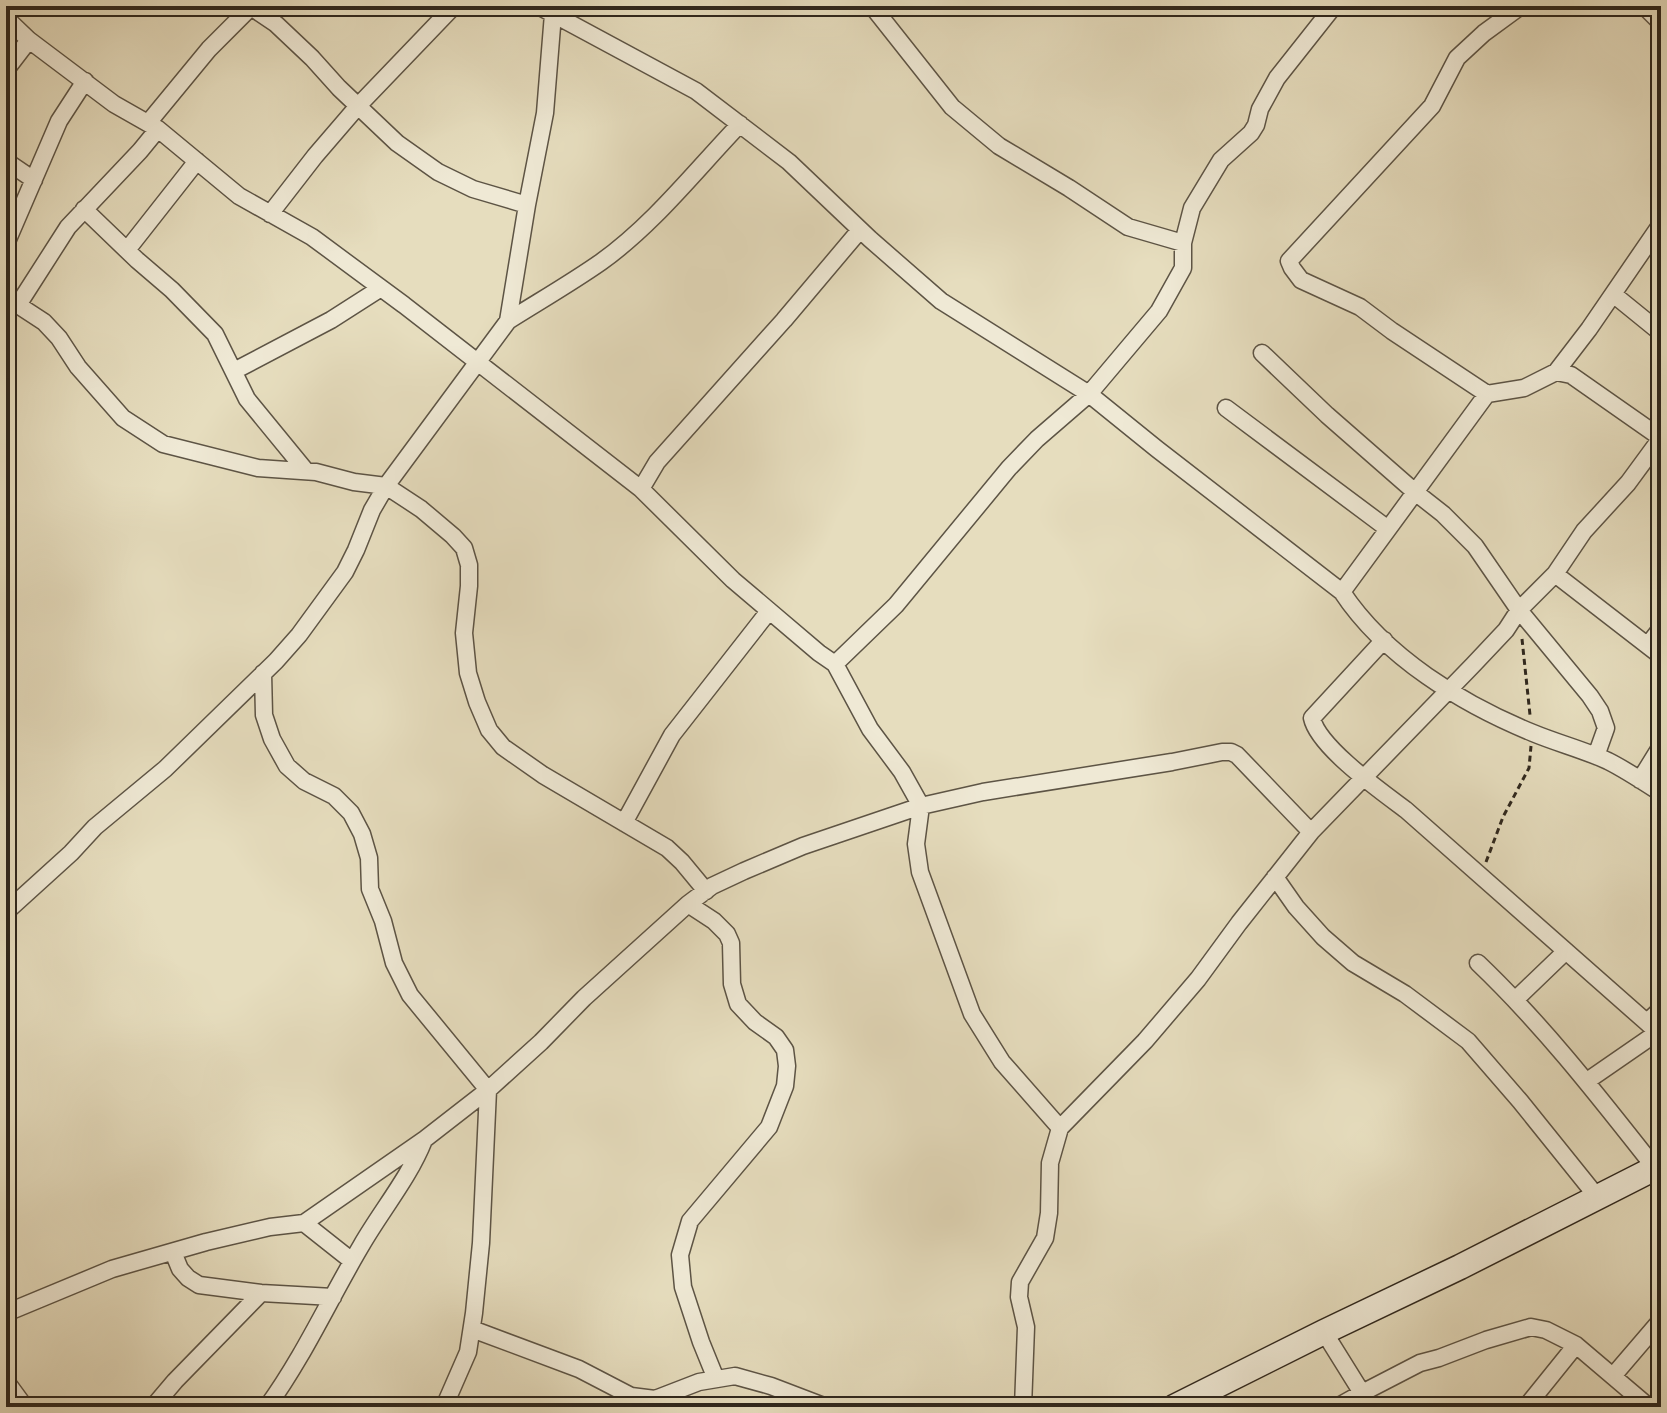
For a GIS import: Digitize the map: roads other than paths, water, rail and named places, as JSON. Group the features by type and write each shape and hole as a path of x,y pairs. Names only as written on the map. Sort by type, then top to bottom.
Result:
{"street":[{"path":"527,205 473,189 438,172 397,143 276,24 251,6 209,49 153,126 140,151 68,227 12,303 44,322 123,418 163,444 258,468 306,471 386,486 421,509 453,536 464,548 469,565 464,633 468,673 489,730 503,747 543,775 667,848 706,891"},
{"path":"270,214 358,106 454,6"},
{"path":"872,6 952,107 999,146 1128,227 1183,243"},
{"path":"835,664 896,605 1009,468 1089,394 1159,311 1183,268 1183,243 1192,208 1221,160 1251,133 1277,78 1334,6"},
{"path":"1521,6 1457,58 1432,106 1289,261 1292,268 1301,280 1360,307 1487,394 1524,388 1556,372 1613,294 1655,248 1661,224"},
{"path":"1644,6 1661,23"},
{"path":"508,321 545,113 549,9 696,91 740,124 789,162 941,301 1089,394 1342,592 1355,611 1384,640 1449,691 1532,733 1610,762 1661,793"},
{"path":"6,18 29,40 114,104 153,126 239,196 312,237 381,288 641,489 733,580 835,664 870,729 902,772 921,806 916,844 920,872 972,1014 1002,1062 1060,1128"},
{"path":"6,70 29,40"},
{"path":"6,244 59,121 85,81"},
{"path":"6,912 95,827 165,769 299,635 345,572 386,486 508,321 602,261 638,231 740,124"},
{"path":"6,161 34,180"},
{"path":"127,250 197,161"},
{"path":"84,209 215,334 247,399 306,471"},
{"path":"641,489 657,462 860,230"},
{"path":"234,371 331,320 381,288"},
{"path":"1613,294 1661,333"},
{"path":"1262,353 1475,546 1519,610 1600,711 1606,728 1596,756"},
{"path":"1023,1407 1026,1327 1019,1297 1020,1282 1045,1238 1050,1163 1060,1128 1145,1041 1198,979 1311,832 1449,691 1506,630 1519,610 1555,574 1584,531 1628,483 1661,438 1571,375 1556,372"},
{"path":"1342,592 1487,394"},
{"path":"1226,408 1388,529"},
{"path":"1555,574 1661,656"},
{"path":"624,823 672,735 769,611"},
{"path":"1648,645 1661,628"},
{"path":"1384,640 1312,718 1317,732 1364,779 1406,810 1655,1029"},
{"path":"263,673 264,715 272,739 287,766 304,781 334,796 351,813 362,834 369,858 370,889 383,921 394,963 410,995 488,1090 481,1243 472,1329 468,1352 444,1407"},
{"path":"1640,780 1661,746"},
{"path":"6,1313 112,1269 270,1227 304,1223 425,1139 488,1090 688,904 744,871 803,846 921,806 983,792 1227,751 1237,755 1311,832"},
{"path":"1275,877 1323,937 1353,963 1405,994 1468,1041 1598,1198"},
{"path":"688,904 727,934 731,943 732,984 738,1004 755,1022 776,1037 785,1050 787,1066 785,1086 769,1127 690,1221 680,1255 683,1287 716,1379"},
{"path":"1516,999 1566,951"},
{"path":"1174,1407 1658,1167 1516,999 1478,963"},
{"path":"1587,1081 1655,1029 1661,1009"},
{"path":"267,1407 290,1374 378,1216 417,1159 425,1139"},
{"path":"304,1223 352,1261"},
{"path":"173,1252 180,1269 199,1285 261,1293 333,1297"},
{"path":"153,1407 261,1293"},
{"path":"1613,1376 1661,1320"},
{"path":"1337,1407 1358,1400 1420,1363 1531,1327 1546,1330 1576,1345 1641,1404"},
{"path":"472,1329 579,1369 631,1396 655,1399 699,1382 735,1376 826,1407"},
{"path":"1324,1332 1358,1400"},
{"path":"1526,1407 1576,1345"},
{"path":"6,1381 25,1407"}]}
